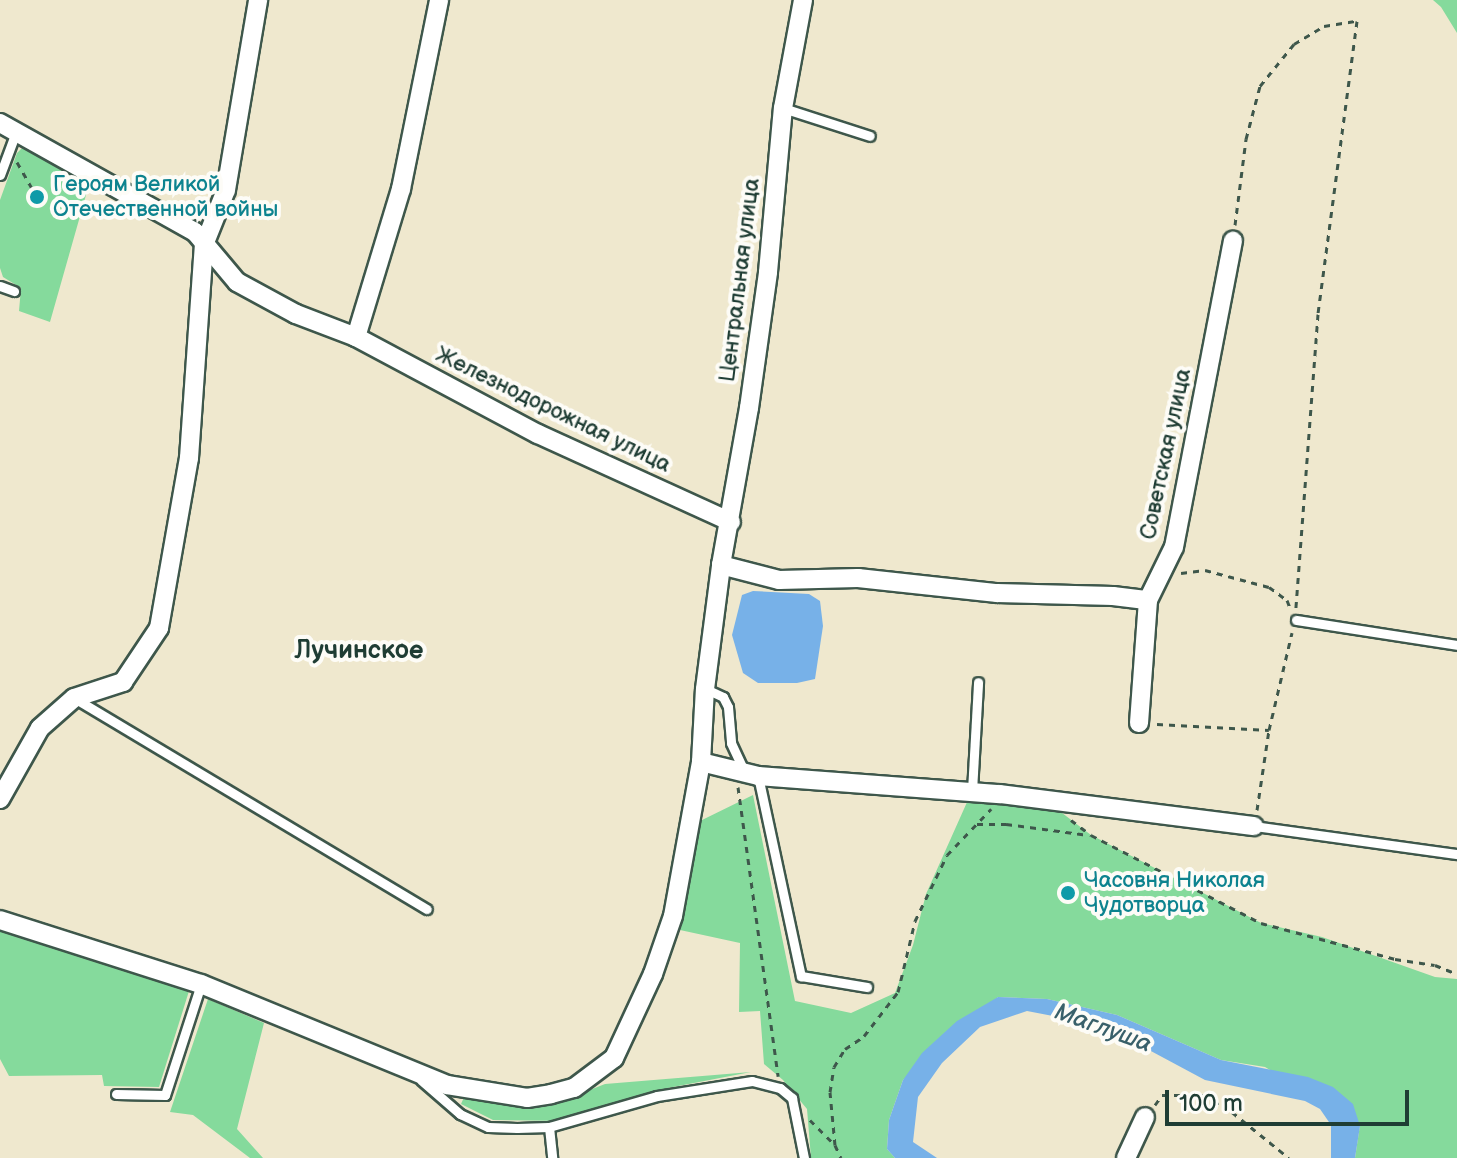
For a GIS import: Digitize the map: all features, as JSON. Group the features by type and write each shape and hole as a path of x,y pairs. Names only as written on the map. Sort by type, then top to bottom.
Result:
{"street":[{"path":"0,799 40,728 74,698 123,682 159,628 189,458 204,245 226,190 258,0"},
{"path":"356,337 401,189 439,0"},
{"name":"Центральная улица","path":"409,1070 447,1085 489,1095 527,1098 574,1088 614,1058 653,974 673,916 701,762 705,689 721,565 731,522 768,272 783,108 803,0"},
{"name":"Железнодорожная улица","path":"8,135 195,232 237,282 296,314 356,337 538,434 731,522"},
{"name":"Советская улица","path":"1139,723 1148,600 1174,547 1233,241"},
{"path":"721,565 779,580 858,578 997,593 1148,600"},
{"path":"701,762 746,772 972,791 1254,826"},
{"path":"0,920 201,984 409,1070"},
{"path":"1126,1158 1145,1117"}],"lane":[{"path":"783,108 870,136"},
{"path":"0,175 8,135"},
{"path":"0,286 14,291"},
{"path":"1296,620 1457,645"},
{"path":"972,791 978,682"},
{"path":"705,689 723,697 728,707 731,743 746,772 801,976 867,987"},
{"path":"74,698 427,909"},
{"path":"1254,826 1457,854"},
{"path":"116,1094 165,1095 201,984"},
{"path":"409,1070 460,1114 488,1127 549,1127 695,1088 752,1081 780,1088 796,1106 804,1158"},
{"path":"549,1127 552,1158"}],"path":[{"path":"1233,241 1246,139 1260,86 1294,44 1324,26 1357,21 1318,314 1296,620 1269,730 1254,826"},
{"path":"8,135 37,197"},
{"path":"1158,575 1205,570 1269,587 1287,600 1296,620"},
{"path":"1139,723 1269,730"},
{"path":"746,772 780,1088"},
{"path":"841,1158 835,1145 830,1092 834,1067 845,1049 864,1036 898,992 915,921 947,855 1000,794"},
{"path":"1068,818 1091,835 1261,923 1395,959 1435,965 1457,974"},
{"path":"977,824 1006,824 1091,835"},
{"path":"1145,1117 1162,1095 1203,1095 1232,1112 1289,1158"},
{"path":"796,1106 835,1145"}],"green space":[{"path":"1433,0 1457,0 1457,33 1441,7"},
{"path":"24,146 90,181 50,322 19,311 21,288 3,277 0,268 0,200 17,153"},
{"path":"972,791 1045,800 1091,835 1261,923 1322,937 1435,977 1457,979 1457,1158 1355,1158 1360,1125 1265,1067 1221,1060 1117,1015 1047,999 998,997 903,1080 889,1120 887,1149 895,1158 811,1158 807,1109 783,1080 764,1064 760,1011 739,1012 740,943 680,930 700,821 753,795 795,1001 851,1013 895,993 913,945 926,894"},
{"path":"0,931 189,991 159,1087 104,1086 102,1075 9,1076 0,1059"},
{"path":"208,999 264,1023 237,1129 263,1158 250,1158 193,1115 170,1112"},
{"path":"751,1072 668,1088 568,1121 493,1120 461,1104 465,1095 577,1095 605,1084"}],"water":[{"path":"753,591 809,594 820,601 823,626 815,679 797,683 758,683 743,673 732,635 742,595"},
{"name":"Маглуша","path":"998,997 1047,999 1117,1015 1221,1060 1308,1077 1333,1087 1353,1104 1360,1126 1355,1158 1331,1158 1331,1125 1320,1109 1305,1101 1205,1080 1121,1035 1079,1021 1027,1011 980,1027 942,1063 918,1097 913,1142 937,1158 895,1158 887,1149 889,1120 903,1080 922,1053 957,1021"}],"place":[{"name":"Героям Великой Отечественной войны","path":"37,197"},
{"name":"Часовня Николая Чудотворца","path":"1068,893"}],"district":[{"name":"Лучинское","path":"359,651"}]}
